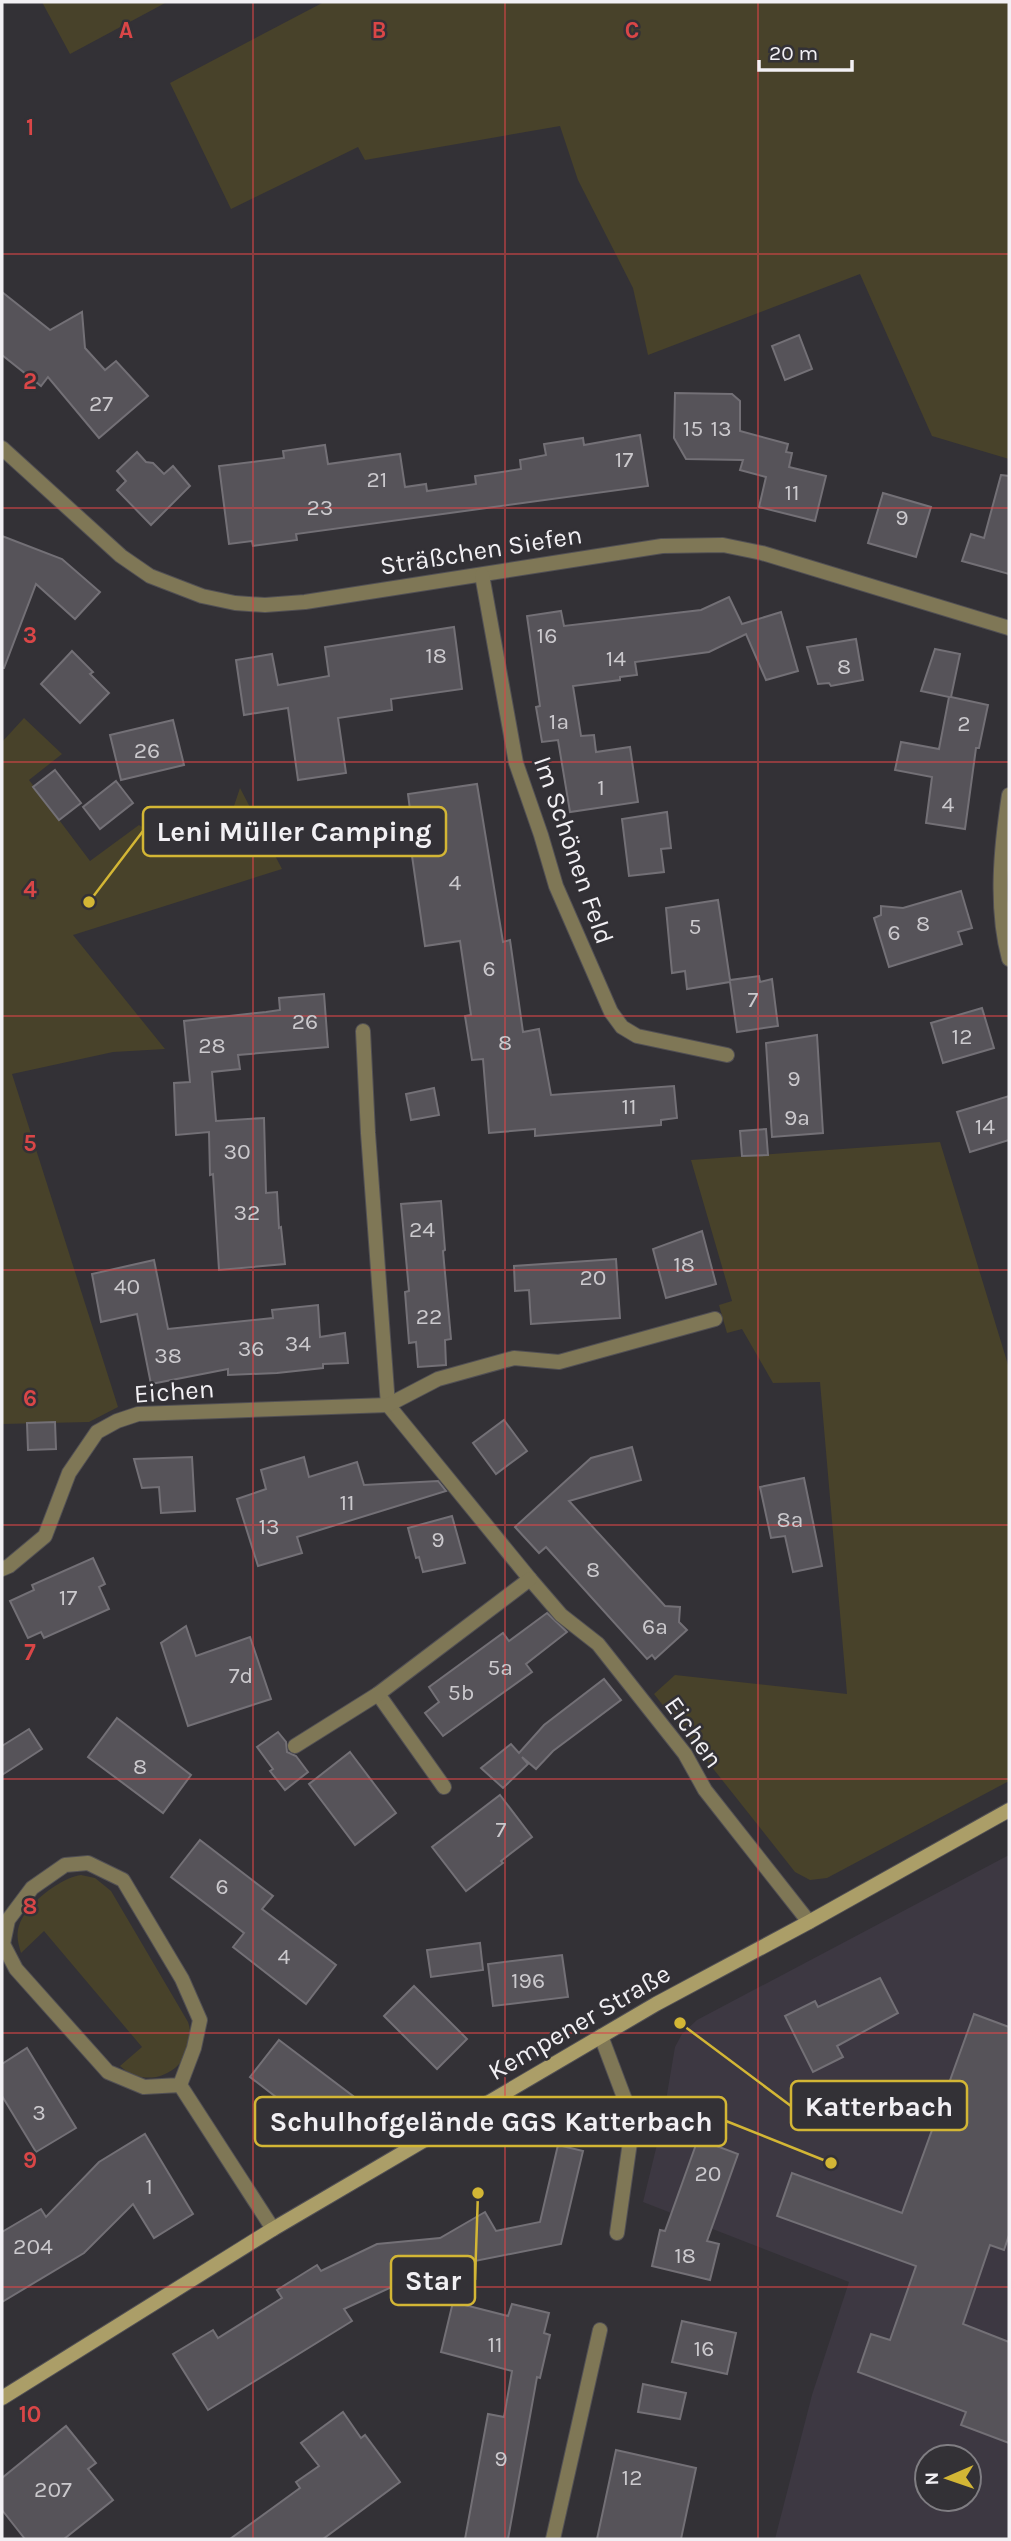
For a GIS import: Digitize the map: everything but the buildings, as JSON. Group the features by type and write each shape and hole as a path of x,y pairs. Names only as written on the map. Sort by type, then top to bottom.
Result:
{"main road":[{"name":"Kempener Straße","path":"2,2398 272,2229 662,2000 809,1922 1009,1810"}],"street":[{"name":"Sträßchen Siefen","path":"2,448 121,556 150,576 202,596 255,604 305,602 662,545 723,545 762,553 1009,628"},
{"name":"Im Schönen Feld","path":"482,575 516,763 556,886 611,1012 622,1027 637,1036 727,1055"},
{"path":"1009,795 1002,855 1009,959"},
{"path":"363,1031 388,1405"},
{"name":"Eichen","path":"2,1569 46,1536 69,1474 83,1449 97,1432 117,1421 138,1414 388,1405 438,1379 514,1358 559,1362 715,1319"},
{"name":"Eichen","path":"388,1405 530,1580 561,1615 598,1644 685,1754 705,1790 809,1922"},
{"path":"295,1746 378,1694 530,1580"},
{"path":"378,1694 444,1787"},
{"path":"88,1863 122,1880 182,1979 200,2020 194,2048 180,2085 144,2087 108,2072 16,1969 3,1944 8,1920 32,1888 65,1866 88,1863"},
{"path":"601,2036 633,2120 617,2233"},
{"path":"180,2085 272,2229"},
{"path":"553,2539 600,2330"}],"shaded area":[{"path":"42,2 167,2 70,54"},
{"path":"324,2 1009,2 1009,459 932,436 860,274 648,355 633,288 578,180 560,126 365,160 358,147 231,209 170,83"},
{"path":"24,718 62,754 29,780 90,861 139,825 174,846 229,821 240,788 282,869 73,935 165,1049 113,1052 12,1074 118,1407 89,1422 2,1424 2,742"},
{"path":"940,1142 1009,1368 1009,1781 827,1878 810,1880 795,1872 654,1694 675,1675 847,1694 820,1382 773,1383 742,1329 727,1333 719,1305 732,1301 691,1160"},
{"path":"1009,1855 1009,2539 775,2539 812,2395 849,2282 643,2202 662,2124 675,2047 682,2034 697,2020"},
{"path":"81,1875 95,1878 111,1891 188,2022 188,2050 181,2062 171,2071 146,2078 120,2066 142,2047 44,1931 21,1953 18,1929 28,1910 54,1887"}],"place":[{"name":"Leni Müller Camping","path":"89,902"},
{"name":"Katterbach","path":"680,2023"},
{"name":"Schulhofgelände GGS Katterbach","path":"831,2163"},
{"name":"Star","path":"478,2193"}]}
